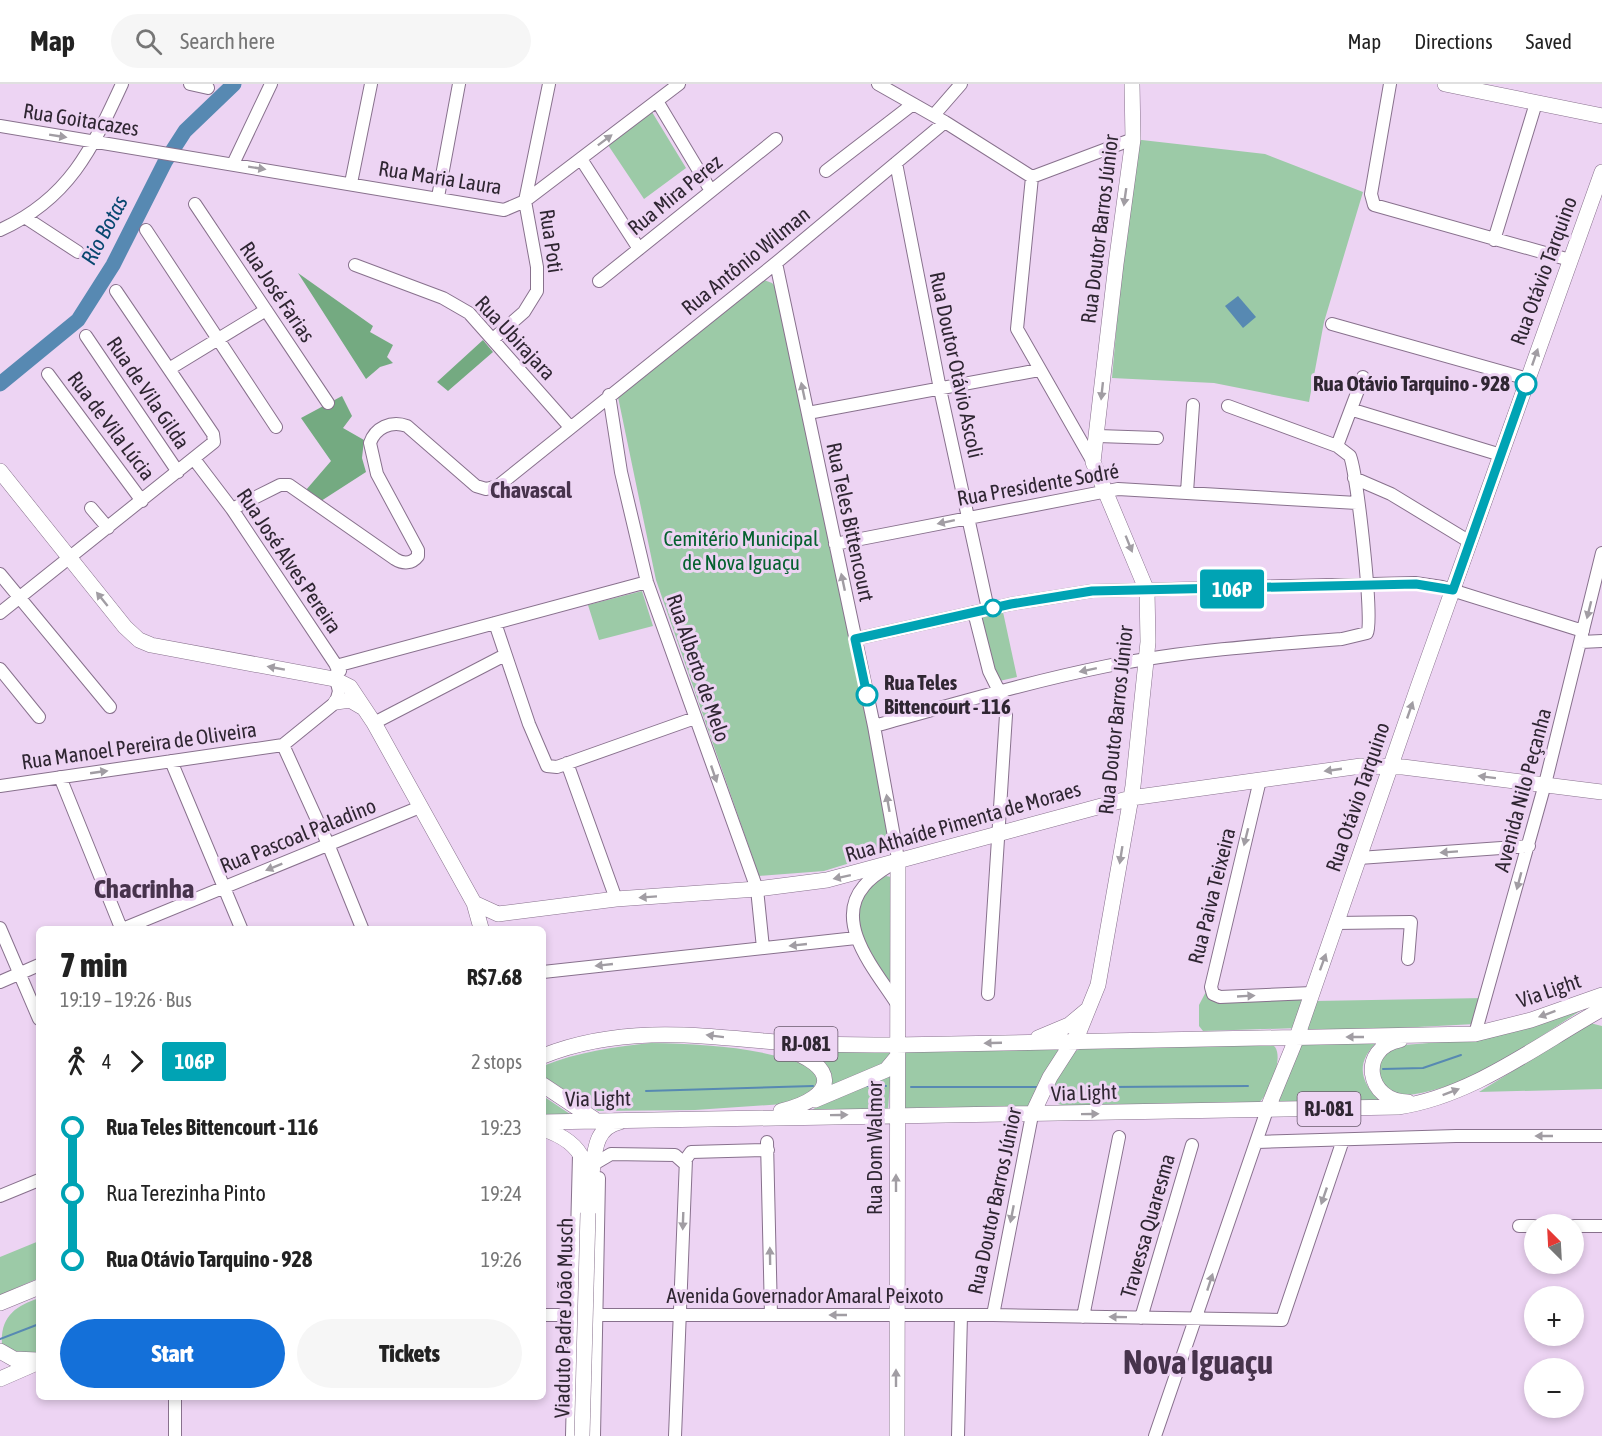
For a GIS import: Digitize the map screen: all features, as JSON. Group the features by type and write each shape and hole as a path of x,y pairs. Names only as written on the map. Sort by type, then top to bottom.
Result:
{"main road":[{"name":"Rua Doutor Barros Júnior","path":"1032,1115 1043,1092 1074,1044 1091,1006 1107,944 1131,798 1146,659 1149,622 1147,591 1094,462 1116,264 1133,139 1132,84"},
{"path":"1445,84 1602,117"},
{"name":"Rua Otávio Tarquino","path":"1267,1110 1297,1037 1602,172"},
{"path":"0,471 125,627 142,641 335,672 350,687 374,723 474,903 481,926"},
{"path":"336,702 350,700 365,709"},
{"name":"Rua Athaíde Pimenta de Moraes","path":"498,914 616,899 757,889 839,878 997,832 1131,798 1361,766 1392,765 1602,792"},
{"name":"Rua Dom Walmor","path":"897,1436 898,860"},
{"path":"474,903 498,914 484,926"},
{"name":"Via Light","path":"546,1055 586,1042 638,1034 698,1034 896,1052 1026,1042 1074,1044 1268,1037 1475,1034 1531,1020 1602,995"},
{"path":"1571,1005 1602,1009"},
{"path":"1026,1042 1069,1025 1091,1006"},
{"name":"Via Light","path":"546,1122 594,1119 1032,1115 1388,1108 1429,1101 1476,1082 1602,1009"},
{"path":"1420,1036 1385,1046 1374,1059 1372,1076 1379,1090 1389,1098 1403,1102 1429,1101"},
{"path":"1268,1037 1282,1046 1286,1061"},
{"path":"754,1040 805,1055 818,1064 823,1074 823,1087 807,1103"},
{"path":"734,1118 778,1112 807,1103 886,1070 896,1052"},
{"path":"546,1087 594,1119"},
{"path":"1043,1092 1052,1108 1060,1114"},
{"name":"Viaduto Padre João Musch","path":"582,1436 589,1163 601,1132 609,1125 631,1120"},
{"path":"546,1130 565,1137 589,1163"},
{"path":"4,1304 36,1288"},
{"path":"0,1351 14,1359 36,1361"},
{"path":"0,1379 36,1362"}],"street":[{"path":"0,230 26,218 45,204 69,179 95,142 122,84"},
{"path":"190,84 208,88"},
{"path":"233,164 271,84"},
{"path":"351,183 371,84"},
{"path":"438,197 459,84"},
{"path":"525,201 549,84"},
{"name":"Rua Maria Laura","path":"156,152 438,197 500,210 516,207 525,201 679,84"},
{"path":"878,84 934,115 1032,177"},
{"path":"934,115 961,84"},
{"path":"1390,84 1372,184 1372,203 1384,209 1570,260"},
{"path":"657,101 711,191"},
{"path":"1494,240 1536,103"},
{"path":"826,171 913,104"},
{"name":"Rua Antônio Wilman","path":"232,509 280,485 289,485 395,559 409,562 416,558 418,550 377,474 370,453 371,440 379,429 394,424 407,426 476,486 488,489 505,481 609,395 776,263 945,122"},
{"name":"Rua Goitacazes","path":"0,126 156,152"},
{"name":"Rua Mira Perez","path":"599,281 776,139"},
{"path":"1032,177 1133,139"},
{"path":"581,159 639,249"},
{"name":"Rua Doutor Otávio Ascoli","path":"896,164 940,389 988,609"},
{"path":"1032,177 1032,195 1015,321 1022,341 1094,462"},
{"name":"Rua Poti","path":"493,339 524,312 537,291 537,267 525,201"},
{"name":"Rua José Farias","path":"195,204 328,403"},
{"path":"26,218 78,252"},
{"path":"146,230 276,427"},
{"name":"Rua Teles Bittencourt","path":"776,263 873,726 898,860"},
{"name":"Rua Ubirajara","path":"355,265 458,306 493,339 570,427"},
{"path":"0,613 213,443 215,437 116,291"},
{"path":"169,369 267,310"},
{"path":"1332,324 1528,379"},
{"name":"Rua de Vila Gilda","path":"86,336 178,472"},
{"path":"808,414 1039,370"},
{"name":"Rua de Vila Lúcia","path":"48,374 142,501"},
{"path":"1337,446 1353,411 1363,377"},
{"name":"Rua Alberto de Melo","path":"609,395 621,472 647,582 757,889 763,948"},
{"path":"1187,492 1193,405"},
{"path":"873,726 1058,677 1146,659 1360,636 1367,633 1370,623 1367,585 1350,456 1337,446 1227,406"},
{"path":"1353,411 1501,455"},
{"path":"1098,436 1157,438"},
{"name":"Rua José Alves Pereira","path":"194,459 232,509 335,672"},
{"path":"1354,478 1391,494 1470,542"},
{"name":"Rua Presidente Sodré","path":"835,544 1107,490 1128,488 1357,503"},
{"path":"91,508 108,528"},
{"name":"Avenida Nilo Peçanha","path":"1475,1034 1545,784 1602,553"},
{"path":"0,574 110,707"},
{"path":"361,926 328,844 283,745 336,702 339,691 335,672 495,623 647,582"},
{"path":"855,639 988,609 1082,592 1430,584 1453,590 1582,637 1602,641"},
{"path":"974,612 989,671 1004,705 1006,726 997,832 988,994"},
{"path":"495,623 545,763 551,767 695,718"},
{"path":"374,723 505,655"},
{"path":"0,669 39,717"},
{"name":"Rua Manoel Pereira de Oliveira","path":"0,786 283,745"},
{"path":"171,761 240,926"},
{"path":"567,763 616,899"},
{"path":"60,777 122,926"},
{"name":"Rua Paiva Teixeira","path":"1260,780 1211,981 1212,992 1220,997 1312,993"},
{"name":"Rua Pascoal Paladino","path":"128,926 420,807"},
{"path":"1359,858 1528,846"},
{"path":"897,1004 856,938 853,918 858,894 865,884 898,860"},
{"path":"1336,923 1411,922 1408,959"},
{"path":"0,928 36,1012"},
{"path":"546,972 856,938"},
{"path":"0,982 36,966"},
{"name":"Rua Otávio Tarquino","path":"1155,1436 1267,1110"},
{"name":"Rua Doutor Barros Júnior","path":"993,1315 1032,1115"},
{"path":"1257,1142 1456,1136 1602,1136"},
{"path":"1083,1317 1119,1137"},
{"name":"Avenida Governador Amaral Peixoto","path":"546,1315 993,1315 1282,1320 1343,1140"},
{"name":"Travessa Quaresma","path":"1141,1318 1192,1145"},
{"path":"675,1436 684,1163 691,1152 768,1146 771,1315"},
{"path":"589,1163 611,1154 675,1155 684,1163"},
{"path":"589,1163 596,1315 594,1436"},
{"path":"572,1436 574,1316 589,1163"},
{"path":"0,1196 36,1181"},
{"path":"1584,1226 1602,1226"},
{"path":"958,1436 961,1315"},
{"path":"175,1400 175,1436"}],"green space":[{"path":"652,112 686,168 644,199 608,145"},
{"path":"1133,139 1265,154 1363,192 1324,322 1309,402 1214,383 1112,378"},
{"path":"298,273 373,326 370,332 393,345 387,357 393,363 380,367 366,379"},
{"name":"Cemitério Municipal de Nova Iguaçu","path":"764,280 772,283 778,289 895,849 824,871 759,876 656,580 618,397"},
{"path":"483,340 493,352 448,391 437,382"},
{"path":"342,396 352,416 343,428 364,440 362,458 366,472 321,501 306,490 331,461 301,418"},
{"path":"642,591 653,626 599,640 588,605"},
{"path":"1003,612 1017,677 995,682 980,618"},
{"path":"886,876 891,877 893,984 890,986 870,956 861,937 858,919 866,893"},
{"path":"1210,984 1213,1001 1308,995 1299,1028 1203,1031 1199,1026 1199,1005"},
{"path":"1485,998 1475,1024 1303,1033 1315,1001"},
{"path":"1572,1011 1580,1011 1493,1066 1470,1077 1422,1093 1397,1096 1380,1084 1379,1058 1392,1046 1478,1039"},
{"path":"1590,1023 1602,1026 1602,1089 1479,1092"},
{"path":"1266,1041 1275,1047 1278,1060 1270,1087 1256,1105 1066,1106 1058,1104 1051,1093 1061,1068 1069,1056 1080,1049"},
{"path":"1377,1042 1365,1058 1363,1074 1369,1089 1382,1103 1272,1105 1298,1045"},
{"path":"651,1043 692,1044 754,1051 813,1068 819,1084 799,1103 695,1110 598,1111 546,1078 546,1065 569,1057 610,1048"},
{"path":"1063,1046 1029,1107 903,1108 902,1049"},
{"path":"890,1050 890,1061 829,1088 805,1051"},
{"path":"891,1070 888,1110 812,1110 818,1106"},
{"path":"546,1098 570,1114 546,1114"},
{"path":"36,1242 36,1279 0,1295 0,1257"},
{"path":"36,1299 36,1355 27,1358 2,1345 2,1335 7,1319 23,1305"}],"water":[{"path":"1238,296 1256,317 1243,328 1225,306"}],"waterway":[{"name":"Rio Botas","path":"0,384 78,320 113,265 165,162 185,131 234,84"},
{"path":"1383,1069 1423,1068 1461,1055"},
{"path":"646,1091 813,1086"},
{"path":"864,1086 886,1086"},
{"path":"1110,1087 1248,1086"},
{"path":"911,1087 1037,1087"},
{"path":"0,1339 36,1325"}],"bus line":[{"name":"106P","path":"867,695 855,639 1044,598 1092,591 1416,584 1430,584 1453,590 1526,384"}],"place":[{"name":"Rua Otávio Tarquino - 928","path":"1526,384"},
{"name":"Rua Teles Bittencourt - 116","path":"867,695"}],"district":[{"name":"Chavascal","path":"531,490"},
{"name":"Chacrinha","path":"144,889"},
{"name":"Nova Iguaçu","path":"1198,1362"}]}
